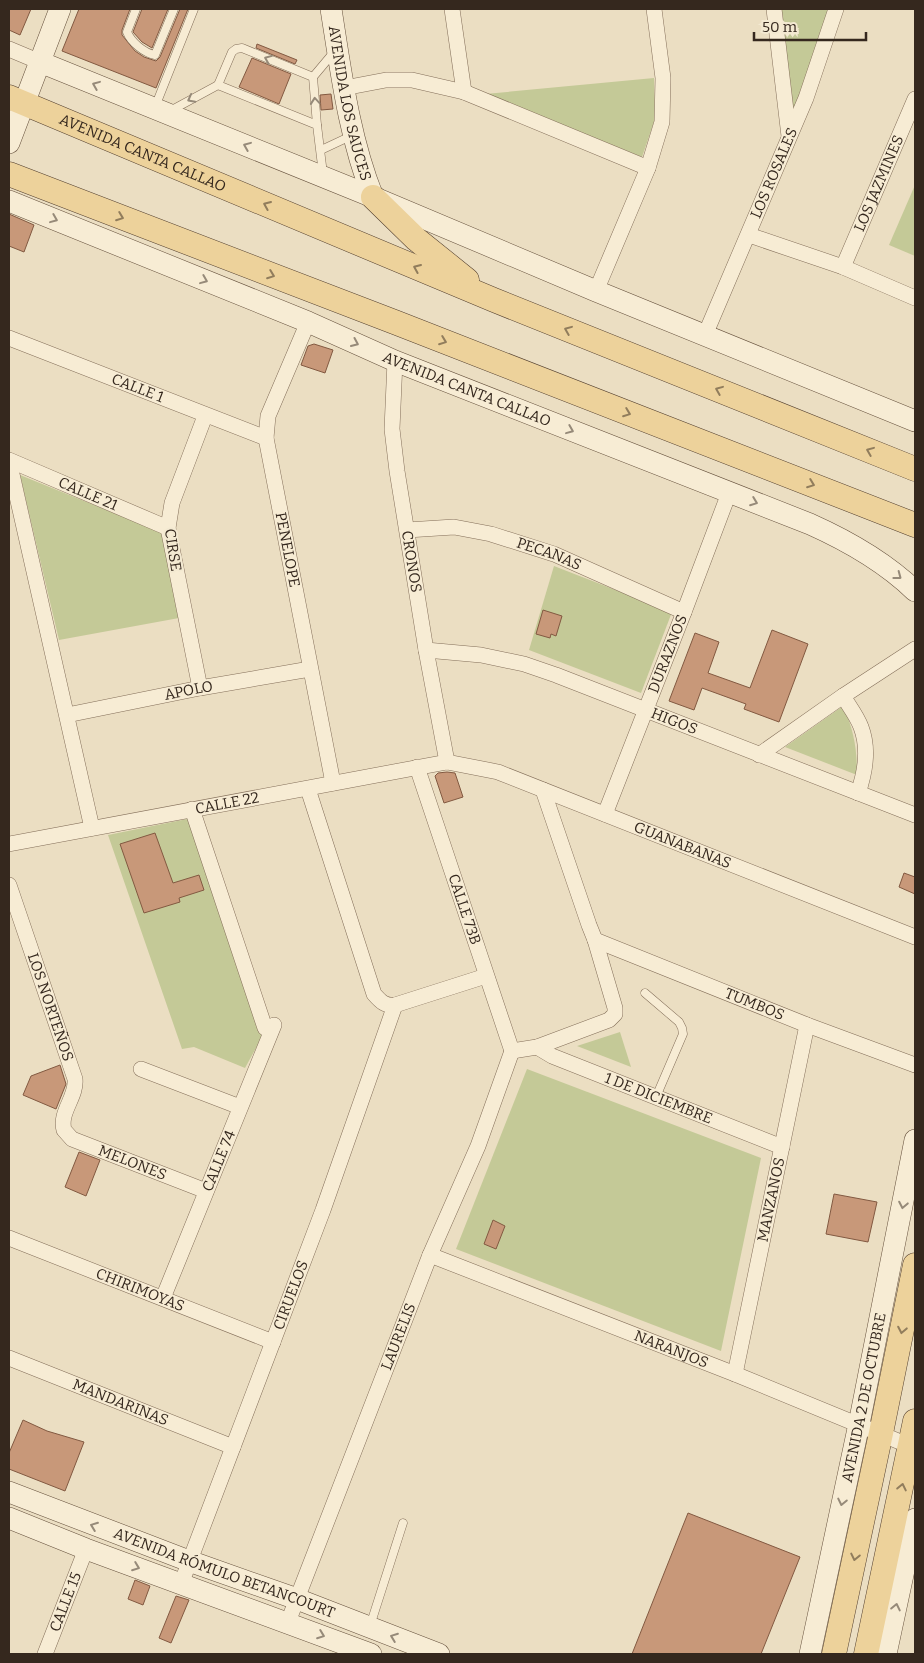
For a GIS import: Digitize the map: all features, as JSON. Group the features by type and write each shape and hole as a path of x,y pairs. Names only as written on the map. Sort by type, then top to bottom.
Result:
{"main road":[{"name":"AVENIDA CANTA CALLAO","path":"14,105 915,469"},
{"path":"9,174 915,525"},
{"path":"373,197 416,239 494,300"},
{"name":"AVENIDA 2 DE OCTUBRE","path":"834,1654 882,1433 915,1265"},
{"path":"866,1654 915,1421"}],"street":[{"path":"9,143 14,105 40,62 60,9"},
{"name":"AVENIDA LOS SAUCES","path":"331,9 344,88 354,134 363,172 373,197"},
{"path":"452,9 464,92"},
{"path":"596,291 648,168 662,122 663,78 654,9"},
{"path":"774,9 789,138"},
{"name":"LOS ROSALES","path":"705,335 806,98 836,9"},
{"path":"9,49 323,176 596,291 915,421"},
{"path":"344,88 386,80 412,80 464,92 648,168"},
{"name":"LOS JAZMINES","path":"843,267 915,99"},
{"name":"AVENIDA CANTA CALLAO","path":"9,201 308,322 395,361 810,524 842,538 902,579 915,591"},
{"path":"749,235 843,267 915,298"},
{"name":"PENELOPE","path":"308,322 268,416 266,438 333,783"},
{"name":"CALLE 1","path":"9,338 266,438"},
{"name":"CRONOS","path":"395,361 392,429 397,471 426,650 447,762"},
{"name":"CIRSE","path":"200,688 168,528 172,503 206,416"},
{"path":"9,461 92,828"},
{"name":"CALLE 21","path":"9,461 168,528"},
{"name":"DURAZNOS","path":"605,814 729,492"},
{"name":"PECANAS","path":"407,530 454,526 491,534 554,554 684,612"},
{"path":"759,755 915,648"},
{"name":"HIGOS","path":"426,650 481,655 524,664 915,815"},
{"name":"APOLO","path":"67,715 200,688 310,669"},
{"path":"843,696 861,727 865,746 864,776 858,793"},
{"name":"CALLE 22","path":"9,844 447,762"},
{"name":"GUANABANAS","path":"447,762 498,772 915,937"},
{"name":"CALLE 73B","path":"418,767 512,1051"},
{"path":"308,789 374,994 382,1003 388,1006 395,1005 486,976"},
{"path":"512,1051 537,1047 609,1020 614,1014 615,1008 595,940 588,926 543,790"},
{"name":"CALLE 74","path":"163,1298 240,1107 270,1026 192,809"},
{"name":"LOS NORTEÑOS","path":"9,885 75,1079 74,1090 63,1118 64,1130"},
{"name":"TUMBOS","path":"595,940 807,1025 915,1065"},
{"name":"CIRUELOS","path":"180,1584 323,1210 395,1005"},
{"name":"MANZANOS","path":"735,1374 807,1025"},
{"name":"1 DE DICIEMBRE","path":"537,1047 552,1056 782,1148"},
{"name":"LAURELIS","path":"288,1622 430,1255 478,1146 512,1051"},
{"path":"141,1069 240,1107"},
{"name":"MELONES","path":"64,1130 72,1139 206,1191"},
{"name":"AVENIDA 2 DE OCTUBRE","path":"810,1654 859,1424 915,1140"},
{"name":"CHIRIMOYAS","path":"9,1238 273,1342"},
{"name":"NARANJOS","path":"430,1255 735,1374 910,1446"},
{"name":"MANDARINAS","path":"9,1358 233,1447"},
{"name":"AVENIDA RÓMULO BETANCOURT","path":"9,1492 440,1654"},
{"name":"AVENIDA RÓMULO BETANCOURT","path":"9,1518 86,1549 371,1654"},
{"path":"886,1654 915,1519"},
{"name":"CALLE 15","path":"45,1654 86,1549"}],"lane":[{"path":"136,9 127,32 130,39 144,50 155,55 174,9"},
{"path":"160,111 194,9"},
{"path":"160,111 218,85 232,52 236,49 242,48 313,77"},
{"path":"323,176 313,77 337,49"},
{"path":"218,85 318,125"},
{"path":"320,150 354,134"},
{"path":"645,993 679,1022 683,1034 656,1097"},
{"path":"369,1627 403,1523"}],"green space":[{"path":"780,9 831,9 793,121"},
{"path":"654,78 655,119 642,157 485,94"},
{"path":"915,185 915,256 889,245"},
{"path":"20,475 163,533 179,618 59,640"},
{"path":"554,566 672,612 641,693 529,650"},
{"path":"843,706 854,740 857,775 785,747"},
{"path":"197,817 267,1028 245,1068 194,1047 182,1049 108,835"},
{"path":"620,1032 631,1067 577,1046"},
{"path":"527,1069 761,1158 721,1351 456,1249"}],"building":[{"path":"9,9 31,9 20,35 9,30"},
{"path":"79,9 130,9 122,35 135,51 144,57 156,61 160,57 180,9 188,9 156,88 62,51"},
{"path":"142,9 168,9 152,48 142,42 133,32"},
{"path":"257,44 297,60 295,64 256,48"},
{"path":"252,58 291,74 279,104 239,87"},
{"path":"331,94 333,109 321,110 320,95"},
{"path":"9,214 34,225 24,252 9,246"},
{"path":"314,344 333,350 325,373 301,365 308,346"},
{"path":"543,610 562,616 556,636 551,634 550,638 536,634"},
{"path":"772,630 808,644 779,722 744,709 746,704 702,688 694,710 669,701 695,633 719,642 708,673 750,688"},
{"path":"438,773 455,773 463,797 444,803 435,776"},
{"path":"155,833 173,883 199,875 204,890 179,898 180,902 144,913 120,844"},
{"path":"904,873 915,877 915,894 899,887"},
{"path":"60,1065 66,1084 56,1109 23,1095 31,1076"},
{"path":"79,1152 100,1160 86,1196 65,1187"},
{"path":"834,1194 877,1202 868,1242 826,1234"},
{"path":"493,1220 505,1226 496,1249 484,1244"},
{"path":"23,1420 47,1431 84,1442 65,1491 9,1469 9,1453"},
{"path":"688,1513 800,1557 761,1654 632,1654"},
{"path":"135,1580 150,1586 143,1605 128,1599"},
{"path":"176,1596 189,1600 171,1643 159,1638"}]}
